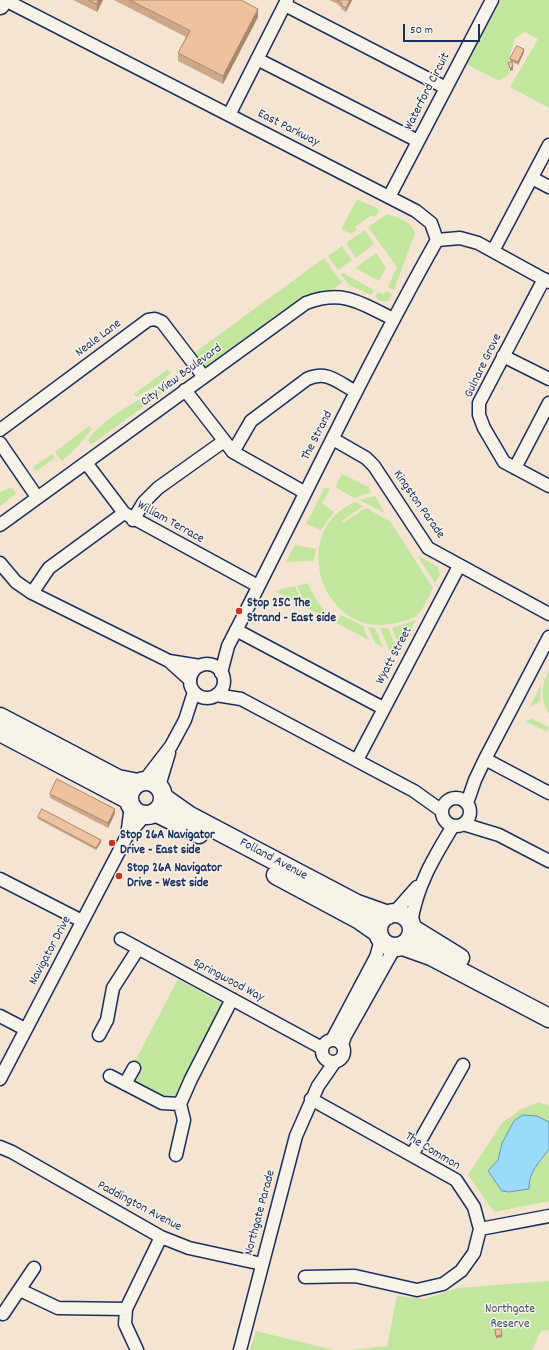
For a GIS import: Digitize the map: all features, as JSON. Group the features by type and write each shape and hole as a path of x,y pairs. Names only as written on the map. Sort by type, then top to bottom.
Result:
{"street":[{"path":"0,6 4,0"},
{"name":"East Parkway","path":"4,0 416,211 432,223 437,240"},
{"name":"Waterford Circuit","path":"389,197 492,0"},
{"path":"229,115 286,2 446,88"},
{"path":"257,59 418,141"},
{"path":"493,251 549,145"},
{"path":"532,178 549,187"},
{"path":"437,240 460,238 478,243 546,281"},
{"name":"The Strand","path":"222,677 228,646 304,492 333,439 393,319 437,240"},
{"name":"Gulnare Grove","path":"546,281 503,356 479,403 479,415 484,428 504,462 549,486"},
{"name":"City View Boulevard","path":"0,525 37,497 87,464 306,303 321,298 335,296 352,298 393,319"},
{"name":"Neale Lane","path":"0,430 148,320 155,319 162,322 204,377"},
{"path":"503,356 549,379"},
{"path":"233,452 251,421 307,379 317,375 326,375 356,392"},
{"path":"186,390 233,452 304,492"},
{"path":"515,468 549,403"},
{"name":"Kingston Parade","path":"333,439 366,458 374,466 428,548 549,614"},
{"path":"32,592 48,568 128,517 158,488 224,441"},
{"path":"0,443 37,497"},
{"name":"William Terrace","path":"87,464 128,517 258,586"},
{"path":"0,564 16,582 32,592 169,661 205,665 222,677 241,699 549,861"},
{"name":"Wyatt Street","path":"357,760 459,566"},
{"path":"236,630 383,708"},
{"path":"389,942 410,939 414,907 422,881 455,812 475,780 549,636"},
{"name":"The Strand","path":"205,665 228,646"},
{"path":"169,661 203,697 212,696 241,699"},
{"path":"146,797 185,720 192,686 193,672 205,665"},
{"path":"185,720 223,686 222,677"},
{"name":"Folland Avenue","path":"0,717 118,779 146,797 351,915 389,942 431,956 549,1018"},
{"name":"Folland Avenue","path":"0,732 196,820 357,904 391,914"},
{"path":"146,797 171,746"},
{"path":"485,759 549,792"},
{"name":"Navigator Drive","path":"0,1079 146,797"},
{"name":"Navigator Drive","path":"127,836 146,797"},
{"path":"0,879 82,921"},
{"path":"389,942 379,926 382,919 391,914 422,881"},
{"path":"391,914 402,914 408,918 412,927 441,948 549,1004"},
{"name":"Springwood Way","path":"121,939 232,999 322,1052"},
{"path":"337,1042 344,1055 340,1060 334,1063 330,1062 322,1052 326,1042 337,1042 345,1036 389,942"},
{"path":"98,1035 107,1020 113,988 138,949"},
{"path":"176,1155 184,1120 180,1104 191,1079 232,999"},
{"path":"0,1016 25,1029"},
{"name":"Northgate Parade","path":"318,1086 322,1052"},
{"name":"Northgate Parade","path":"240,1350 296,1136 318,1086 334,1063"},
{"path":"412,1155 463,1065"},
{"path":"125,1084 134,1068"},
{"path":"110,1076 162,1103 180,1104"},
{"name":"The Common","path":"305,1277 355,1276 417,1290 443,1284 461,1271 474,1253 480,1229 474,1207 456,1180 311,1100"},
{"name":"Paddington Avenue","path":"0,1143 12,1152"},
{"name":"Paddington Avenue","path":"0,1147 12,1152 162,1237 190,1248 262,1264"},
{"path":"480,1229 549,1216"},
{"path":"137,1350 124,1324 126,1309 162,1237"},
{"path":"3,1314 34,1268"},
{"path":"20,1290 58,1308 126,1309"}],"green space":[{"path":"501,0 549,0 549,108 510,87 538,39 525,32 515,38 509,58 509,74 499,81 466,64"},
{"path":"359,200 379,209 378,214 374,217 372,215 355,227 357,230 351,234 341,229 356,201"},
{"path":"387,214 400,218 408,223 414,229 415,233 394,290 388,287 397,267 368,227"},
{"path":"365,230 374,244 356,258 346,243"},
{"path":"342,246 352,260 338,270 328,256"},
{"path":"376,253 386,268 379,281 355,268"},
{"path":"324,258 342,283 331,290 313,294 296,305 290,305 266,322 265,328 256,330 223,354 222,359 210,367 204,366 194,353"},
{"path":"343,273 374,290 371,295 349,285 341,275"},
{"path":"386,291 392,294 388,301 381,301 375,297 378,292 384,295"},
{"path":"168,369 171,373 157,385 136,397 134,394"},
{"path":"164,388 166,390 91,445 88,440 104,423 133,403"},
{"path":"89,426 92,429 76,448 62,461 55,452"},
{"path":"52,454 55,458 36,471 33,467"},
{"path":"342,474 369,487 371,492 354,498 335,487"},
{"path":"12,487 16,494 0,506 0,492"},
{"path":"325,487 330,489 322,503 334,512 321,530 306,524"},
{"path":"375,496 385,513 359,500"},
{"path":"355,502 363,506 342,521 344,522 366,508 390,521 433,588 420,612 412,618 395,623 370,624 349,616 333,600 322,580 318,558 322,536 334,516"},
{"path":"295,545 316,549 314,561 286,562"},
{"path":"417,555 438,567 440,574 435,583"},
{"path":"308,583 322,608 334,620 333,622 307,608 297,586"},
{"path":"295,586 304,606 274,591"},
{"path":"341,615 363,626 369,640 336,623"},
{"path":"416,620 401,649 392,628"},
{"path":"368,627 375,628 383,647 375,643"},
{"path":"380,628 388,628 399,653 397,655 389,650"},
{"path":"549,670 549,714 544,703 543,687"},
{"path":"541,685 540,701 529,708"},
{"path":"532,719 549,727 547,732 525,721"},
{"path":"178,979 221,1003 222,1014 180,1095 174,1099 161,1100 159,1095 133,1083 133,1065"},
{"path":"539,1102 549,1106 549,1201 494,1212 468,1175 502,1123 520,1110"},
{"name":"Northgate Reserve","path":"549,1281 549,1330 541,1331 532,1350 348,1350 387,1346 397,1296 425,1299 457,1288"},
{"path":"256,1331 334,1350 250,1350"}],"water":[{"path":"523,1115 537,1116 549,1122 549,1149 538,1163 530,1177 529,1189 509,1192 502,1191 488,1171 498,1160 502,1143 514,1121"}],"building":[{"path":"89,0 98,0 97,4"},
{"path":"130,0 241,0 258,9 223,76 178,53 190,31"},
{"path":"338,0 350,0 346,8 341,5 342,3"},
{"path":"517,46 524,49 518,62 510,59"},
{"path":"512,62 513,67 510,68 508,63"},
{"path":"57,779 115,809 108,823 50,794"},
{"path":"42,809 101,840 96,848 38,817"},
{"path":"501,1329 502,1335 496,1336 495,1330"}],"place":[{"name":"Stop 25C The Strand - East side","path":"239,611"},
{"name":"Stop 26A Navigator Drive - East side","path":"112,843"},
{"name":"Stop 26A Navigator Drive - West side","path":"119,876"}]}
